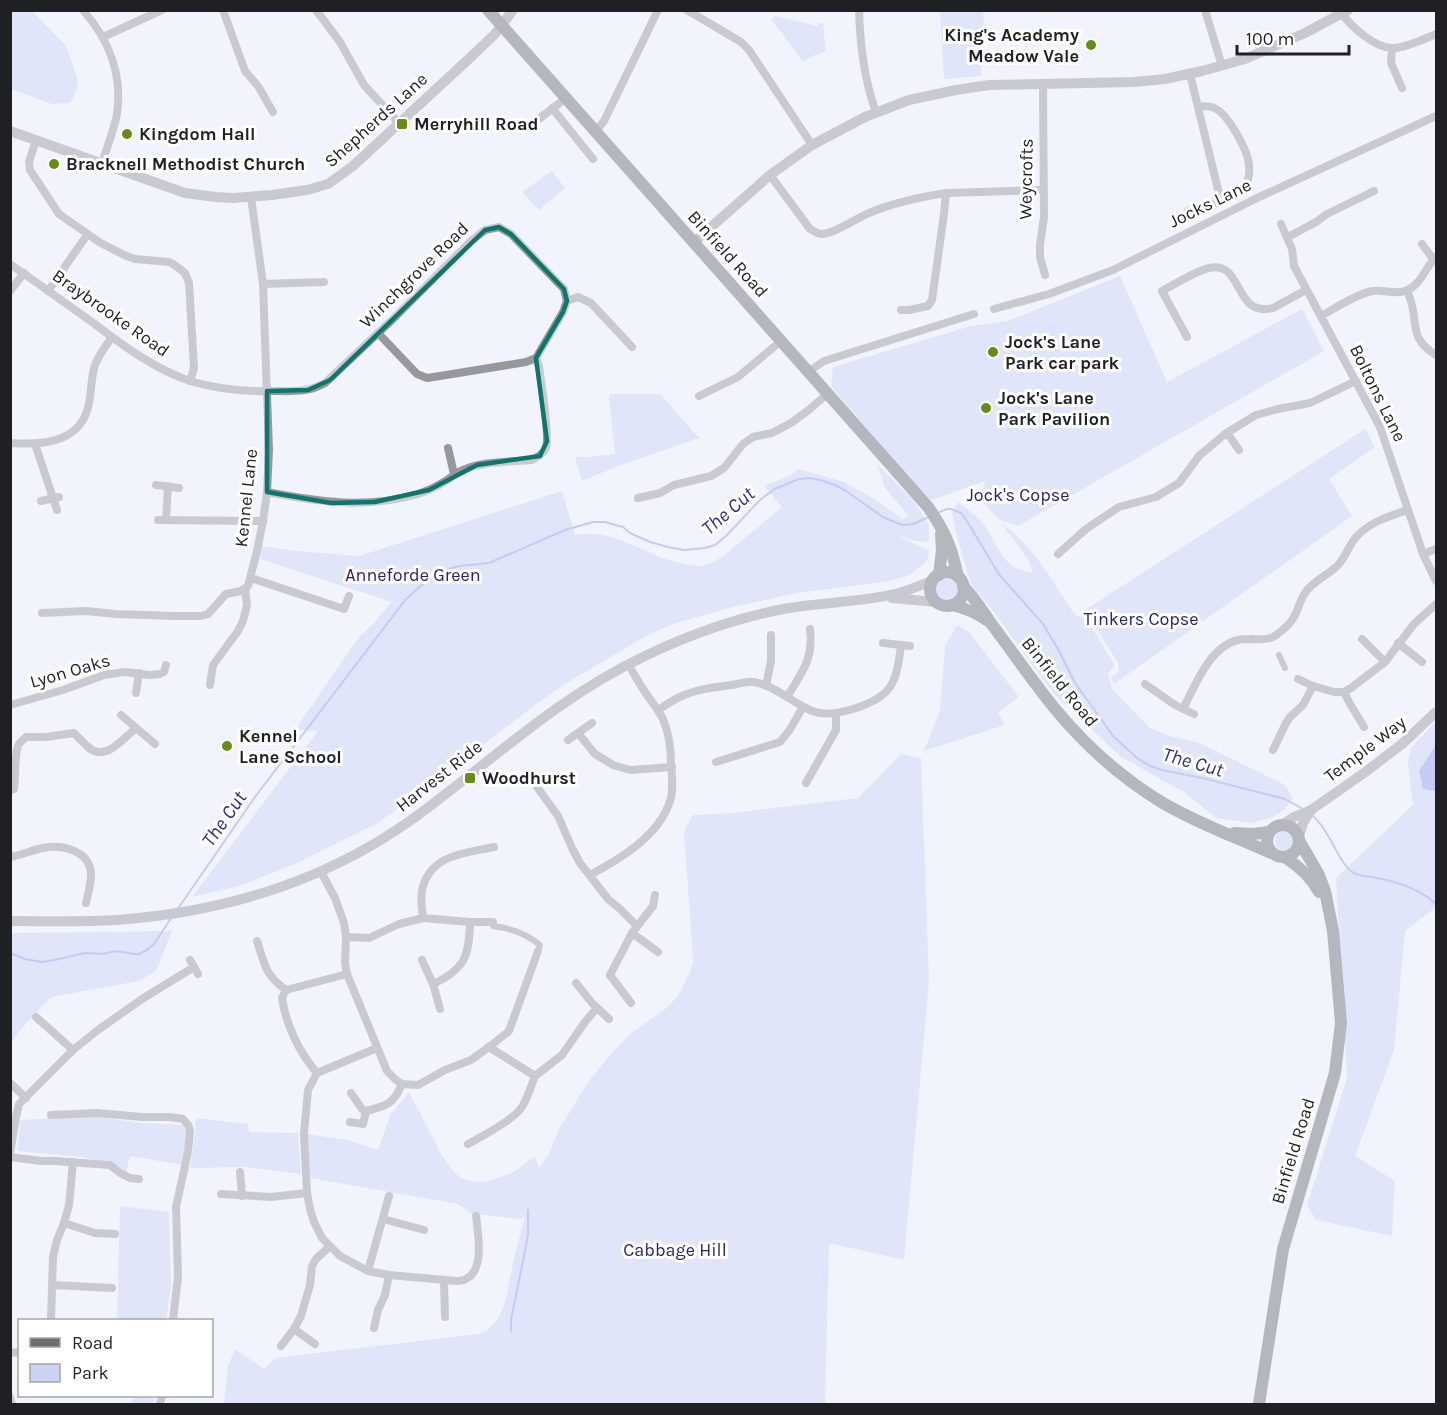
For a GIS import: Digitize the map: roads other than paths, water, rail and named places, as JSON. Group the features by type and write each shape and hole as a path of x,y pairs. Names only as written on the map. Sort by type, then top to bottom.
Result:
{"main road":[{"name":"Binfield Road","path":"488,10 928,507 948,539 960,581 1057,711 1084,741 1108,763 1164,803 1191,818 1271,853"},
{"path":"936,578 949,573 960,581 962,595 957,603 944,606 936,602 930,592 936,578 943,543 940,523"},
{"name":"Binfield Road","path":"952,605 977,614 991,624"},
{"path":"1282,825 1294,829 1299,839 1295,852 1286,858 1271,853 1266,842 1269,832 1282,825"},
{"name":"Binfield Road","path":"1227,833 1269,832"},
{"name":"Binfield Road","path":"1259,1404 1283,1249 1335,1073 1341,1023 1333,931 1325,891 1299,839"},
{"name":"Binfield Road","path":"1286,858 1298,865 1312,879 1328,906"}],"street":[{"path":"83,10 103,37 114,63 118,95 117,116 102,163"},
{"path":"103,37 162,10"},
{"path":"223,10 244,71 258,86 273,112"},
{"path":"316,10 340,42 364,85 399,123"},
{"name":"Shepherds Lane","path":"10,131 185,192 216,197 251,197 299,192 328,184 353,166 473,55 502,26 513,10"},
{"path":"595,132 604,122 658,10"},
{"path":"687,10 741,42 749,50 812,145"},
{"path":"859,10 860,46 870,96 876,112"},
{"path":"1205,10 1222,66"},
{"path":"693,243 770,175 812,145 876,112 909,100 963,88 989,85 1136,82 1190,74 1245,59 1295,38 1345,12 1346,20 1368,39 1392,48 1437,34"},
{"path":"1392,48 1391,63 1402,88"},
{"path":"1190,74 1221,202"},
{"name":"Weycrofts","path":"1043,84 1044,217 1040,257 1045,275"},
{"path":"531,125 565,99"},
{"path":"1187,211 1221,202 1244,188 1248,179 1248,160 1245,151 1226,117 1212,106 1198,106"},
{"path":"552,108 593,159"},
{"name":"Jocks Lane","path":"994,309 1049,294 1113,270 1339,159 1437,116"},
{"path":"36,140 29,162 32,174 59,214 87,235 124,255 169,262 178,266 185,273 189,283 194,368 190,381"},
{"path":"770,175 810,229 822,234 870,213 916,199 946,193 1043,190"},
{"path":"1288,237 1327,214 1374,191"},
{"path":"902,310 928,306 932,300 946,193"},
{"name":"Kennel Lane","path":"210,685 213,665 243,621 247,605 246,589 251,578 267,492 269,450 262,284 251,197"},
{"name":"Boltons Lane","path":"1281,224 1292,249 1294,266 1380,428 1423,554 1437,581"},
{"name":"Winchgrove Road","path":"267,392 302,391 320,386 330,380 472,240 485,230 499,227 511,234 564,289 567,301"},
{"path":"48,291 87,235"},
{"path":"1321,316 1369,292 1407,291 1416,284 1435,258 1422,244"},
{"name":"Braybrooke Road","path":"10,264 156,366 190,381 232,390 267,392"},
{"path":"1187,337 1162,291 1208,268 1220,267 1233,277 1247,302 1256,308 1273,308 1306,290"},
{"path":"10,291 24,273"},
{"path":"262,284 324,282"},
{"path":"1407,291 1413,304 1418,338 1437,355"},
{"path":"378,333 410,368 427,378 526,362 536,358 567,301 578,297 591,303 632,347"},
{"path":"808,372 824,361 974,314"},
{"path":"10,443 49,442 62,438 80,424 87,410 95,365 112,337"},
{"path":"699,396 738,377 781,341"},
{"path":"267,492 331,503 375,502 418,494 439,486 454,474 477,465 532,460 543,453 548,441 539,366 536,358"},
{"path":"1058,554 1086,529 1119,507 1156,497 1179,483 1199,456 1227,433 1256,415 1310,403 1356,381"},
{"path":"638,498 660,493 674,485 711,476 724,468 743,444 753,437 772,433 791,423 827,394"},
{"path":"1227,433 1239,450"},
{"path":"35,444 56,497 57,510"},
{"path":"448,448 454,474"},
{"path":"156,485 179,488"},
{"path":"168,486 162,520 263,521"},
{"path":"41,501 56,497"},
{"path":"1183,709 1209,661 1221,648 1238,640 1273,639 1298,613 1306,591 1342,561 1361,532 1380,520 1408,510"},
{"path":"1423,554 1437,549"},
{"path":"251,578 344,609 350,596"},
{"name":"Harvest Ride","path":"10,921 89,921 177,914 277,889 352,857 401,827 543,717 584,689 628,664 697,633 740,619 788,608 898,593 936,578"},
{"path":"42,613 86,611 201,616 208,614 226,594 246,589"},
{"name":"Harvest Ride","path":"868,598 936,602"},
{"path":"1298,679 1334,692 1344,692 1385,662 1414,624 1437,604"},
{"path":"787,696 808,662 812,642 810,629"},
{"path":"766,686 771,661 771,635"},
{"path":"1362,639 1385,662"},
{"path":"1398,643 1422,662"},
{"path":"658,710 682,696 703,689 754,682 787,696 803,707 822,713 836,713 865,706 886,692 895,679 905,646 883,644"},
{"path":"1280,655 1285,668"},
{"path":"590,875 626,855 660,822 672,792 668,734 658,710 628,664"},
{"name":"Lyon Oaks","path":"10,705 63,690 104,675 124,672 160,674 164,672 166,665"},
{"name":"Lyon Oaks","path":"136,693 139,673"},
{"path":"1145,684 1174,705 1194,714"},
{"path":"1273,750 1286,723 1304,705 1313,686"},
{"path":"1344,692 1364,727"},
{"path":"716,762 780,742 803,707"},
{"name":"Temple Way","path":"1282,825 1301,818 1402,744 1437,712"},
{"path":"806,783 836,729 836,713"},
{"path":"121,715 155,744"},
{"path":"567,740 592,723"},
{"path":"10,790 14,789 19,744 26,737 74,733 92,750 98,752 109,751 136,728"},
{"path":"578,733 595,754 612,765 630,770 672,767"},
{"path":"532,780 558,816 580,863 608,899 620,909 634,929 658,952"},
{"path":"1299,839 1301,818"},
{"path":"10,857 51,847 64,848 78,853 85,858 90,870 91,877 86,903"},
{"path":"423,918 423,887 436,865 459,853 494,847"},
{"path":"321,872 344,923 345,963 348,974 387,1071 402,1084 418,1085 445,1070 471,1060 509,1031 540,945 517,931 493,926 493,922 423,918 399,924 369,938 346,937"},
{"path":"631,1003 608,976 634,929 653,906 656,895"},
{"path":"433,984 450,975 465,959 469,943 470,922"},
{"path":"257,941 266,970 275,982 286,990"},
{"path":"422,960 433,984 440,1009"},
{"path":"10,1153 19,1104 73,1050 98,1030 194,967"},
{"path":"317,1073 303,1055 284,1014 282,998 286,990 348,974"},
{"path":"576,983 609,1019"},
{"path":"468,1144 487,1135 515,1115 523,1106 536,1076 562,1055 597,1008"},
{"path":"36,1017 73,1050"},
{"path":"489,1047 536,1076"},
{"path":"377,1048 317,1073 308,1090 304,1134 307,1193 314,1222 322,1238 340,1256 368,1271 444,1281 466,1280 477,1267 476,1216"},
{"path":"10,1083 26,1098"},
{"path":"366,1111 390,1103 402,1084"},
{"path":"351,1093 366,1111"},
{"path":"350,1122 363,1124 366,1111"},
{"path":"51,1115 97,1113 169,1117 183,1119 188,1125 190,1131 188,1152 176,1207 178,1277 173,1319"},
{"path":"10,1157 110,1166 130,1178 139,1179"},
{"path":"51,1319 53,1257 69,1205 73,1162"},
{"path":"240,1172 242,1196"},
{"path":"221,1194 271,1197 307,1193"},
{"path":"368,1271 389,1196"},
{"path":"383,1219 424,1230"},
{"path":"64,1223 95,1233 115,1234"},
{"path":"281,1346 294,1329 300,1316 310,1285 312,1266 329,1247"},
{"path":"374,1328 378,1310 386,1295 389,1275"},
{"path":"444,1281 445,1317"},
{"path":"53,1285 112,1288"},
{"path":"294,1329 315,1344"},
{"path":"10,1397 12,1404"}],"water":[{"path":"1436,745 1436,791 1423,789 1419,771"}],"waterway":[{"name":"The Cut","path":"177,910 255,797 406,599 424,583 445,570 489,563 565,530 593,522 605,522 623,527 630,533 650,542 668,547 684,550 705,548 715,545 726,536 761,499 775,489 799,479 811,478 835,485 883,517 902,525 913,524 929,517"},
{"name":"The Cut","path":"937,513 947,509 961,513 998,573 1043,624 1075,683 1113,736 1137,758 1162,770 1285,799 1303,809"},
{"name":"The Cut","path":"1313,816 1344,863 1354,873 1408,887 1423,894 1436,904"},
{"name":"The Cut","path":"10,953 42,962 84,953 102,954 117,951 139,954 154,944 172,917"},
{"path":"511,1331 511,1320 528,1235 528,1210"}],"place":[{"name":"King's Academy Meadow Vale","path":"1091,45"},
{"name":"Merryhill Road","path":"402,124"},
{"name":"Kingdom Hall","path":"127,134"},
{"name":"Bracknell Methodist Church","path":"54,164"},
{"name":"Jock's Lane Park car park","path":"993,352"},
{"name":"Jock's Lane Park Pavilion","path":"986,408"},
{"name":"Kennel Lane School","path":"227,746"},
{"name":"Woodhurst","path":"470,778"}],"park label":[{"name":"Jock's Copse","path":"1018,495"},
{"name":"Anneforde Green","path":"413,575"},
{"name":"Tinkers Copse","path":"1141,619"},
{"name":"Cabbage Hill","path":"675,1250"}]}
